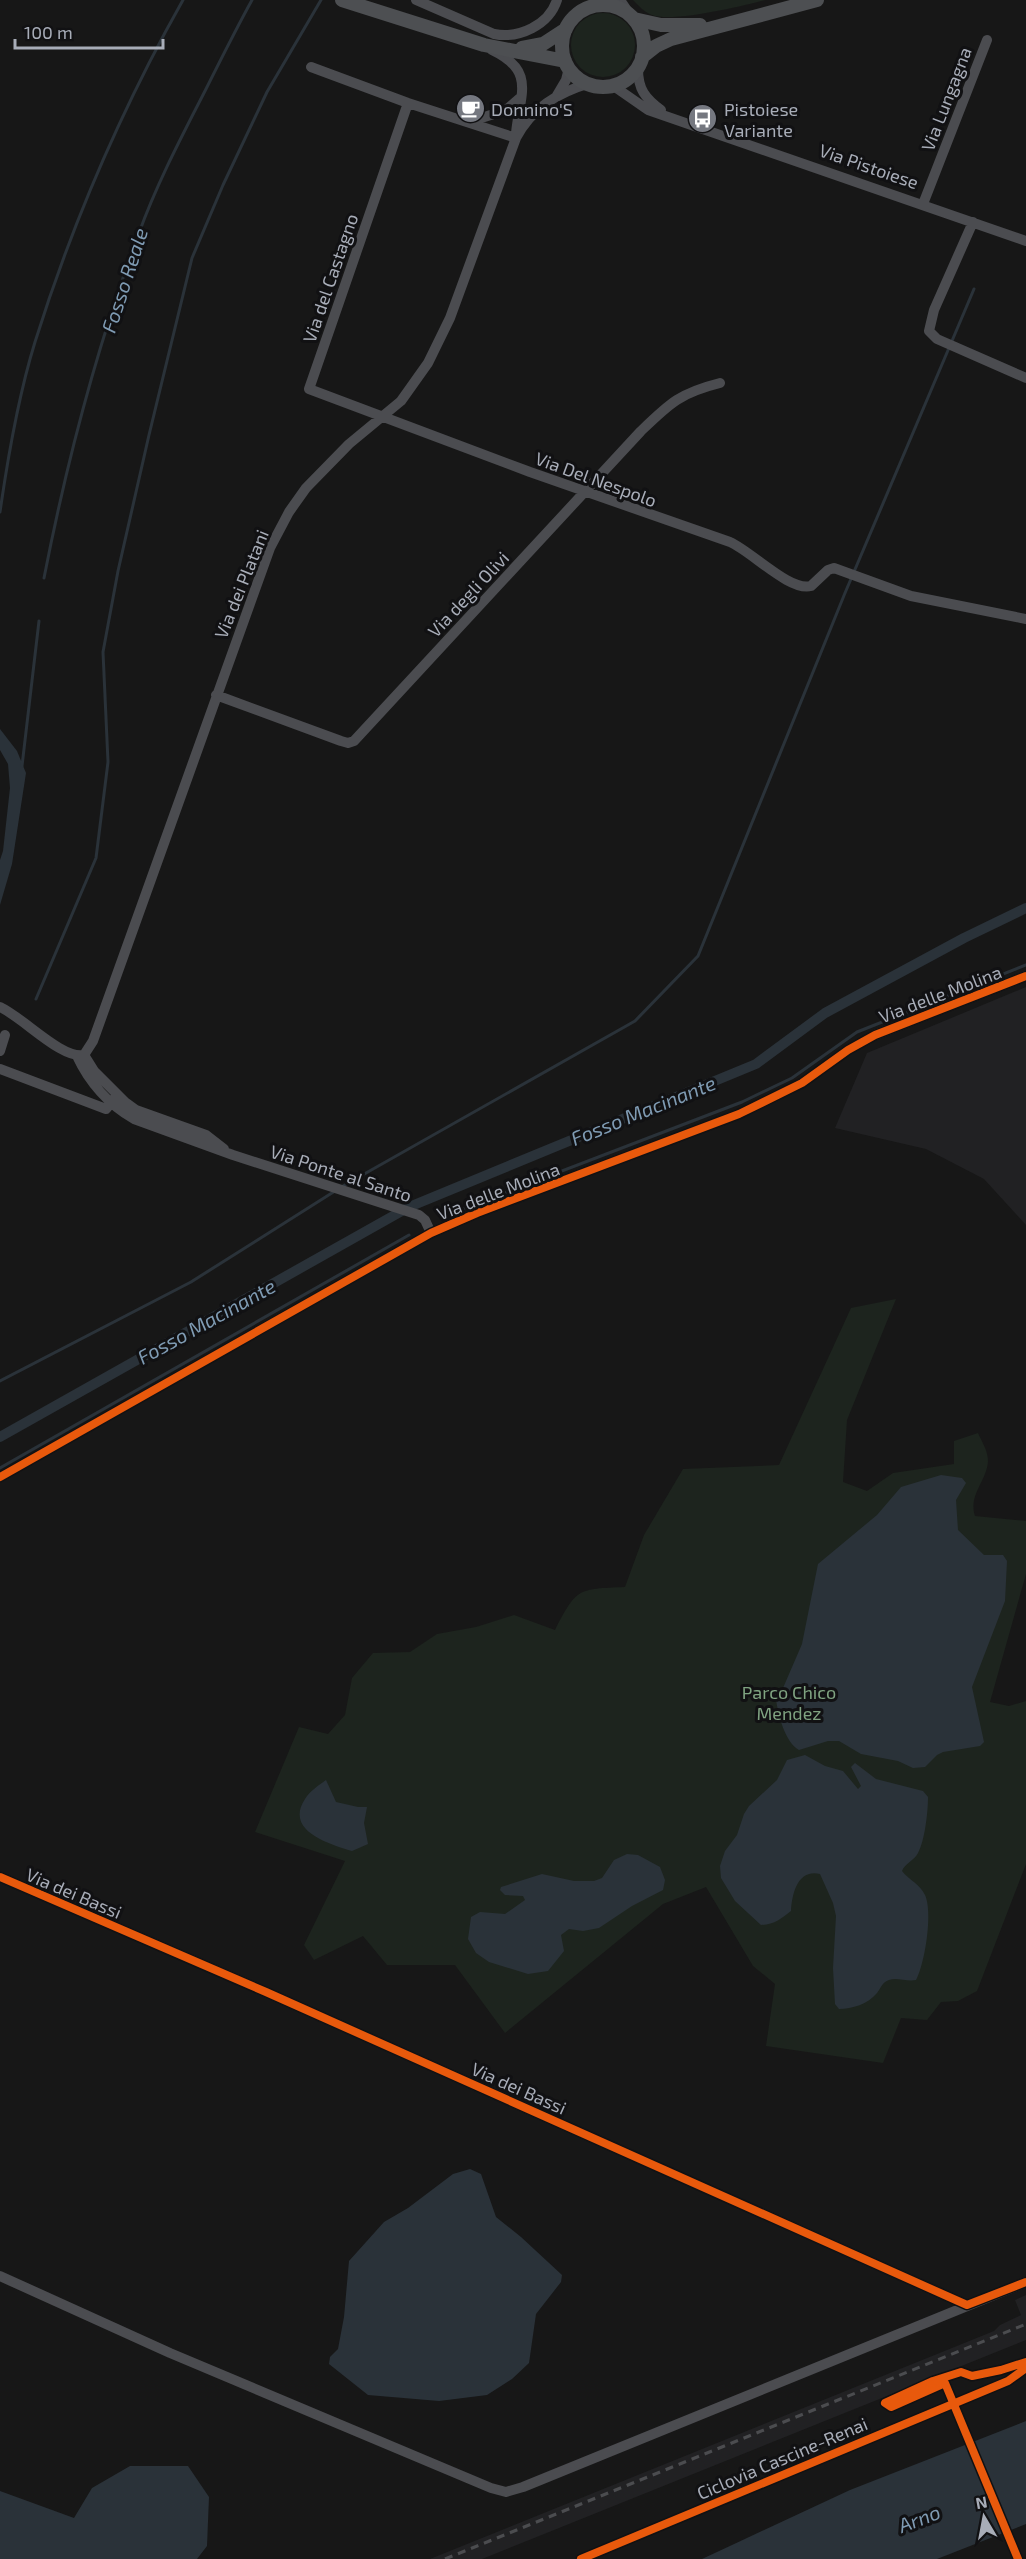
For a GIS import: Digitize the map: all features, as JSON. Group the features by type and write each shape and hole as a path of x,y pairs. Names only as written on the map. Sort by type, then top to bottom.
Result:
{"main road":[{"path":"342,0 484,45 510,49 567,65"},
{"path":"566,29 562,46 567,65 579,78 590,83 612,85 626,80 659,44 728,22 818,0"},
{"path":"510,49 539,46 566,29 577,14 595,3 614,7 632,18 677,26 728,22"},
{"name":"Via Pistoiese","path":"632,18 642,33 640,63"}],"street":[{"path":"416,0 494,34 517,36 533,28 554,9 557,0"},
{"path":"620,0 632,18"},
{"name":"Via Lungagna","path":"923,204 987,40"},
{"name":"Via dei Platani","path":"484,45 516,66 522,77 516,138"},
{"name":"Via Pistoiese","path":"640,63 638,84 643,95 666,114"},
{"path":"556,98 566,80 567,65"},
{"path":"311,67 408,103 516,138"},
{"name":"Via dei Platani","path":"81,1055 93,1041 267,554 289,512 316,477 349,444 384,417 406,395 440,341 516,138 530,115 556,98 590,83"},
{"name":"Via Pistoiese","path":"612,85 643,107 1026,241"},
{"path":"467,122 506,110 515,104 522,94"},
{"name":"Via del Castagno","path":"384,417 309,389 408,103"},
{"path":"973,222 928,325 932,336 1026,378"},
{"name":"Via degli Olivi","path":"216,695 341,741 351,742 586,493 641,431 669,404 691,390 720,383"},
{"name":"Via Del Nespolo","path":"384,417 586,493 736,545 802,587 809,586 830,569 922,599 1026,619"},
{"name":"Via delle Molina","path":"0,1477 431,1233 738,1114 802,1083 848,1050 874,1035 1026,976"},
{"path":"0,1007 26,1022 60,1049 81,1055"},
{"path":"0,1052 5,1035"},
{"name":"Via Ponte al Santo","path":"81,1055 114,1099 136,1110 206,1135 233,1155 410,1212 424,1220 431,1233"},
{"name":"Via Ponte al Santo","path":"0,1068 106,1109 114,1099"},
{"name":"Via dei Bassi","path":"0,1877 266,1992 967,2305"},
{"path":"0,2276 170,2353 491,2488 506,2492 1026,2282"}],"shaded area":[{"path":"1026,987 1026,1225 984,1179 926,1149 835,1128 867,1053"},
{"path":"1026,2295 1026,2340 482,2559 430,2559 994,2331 1000,2325 1021,2315 1015,2300"}],"green space":[{"path":"633,0 765,0 708,13 662,17 646,12"},
{"path":"603,13 621,19 629,27 635,45 629,63 621,71 603,77 585,71 577,63 571,45 577,27 585,19"},
{"name":"Parco Chico Mendez","path":"896,1299 847,1420 843,1482 867,1491 893,1473 954,1464 954,1441 978,1433 986,1450 988,1461 974,1501 975,1516 1026,1521 1026,1574 990,1702 1009,1706 1026,1701 1026,1864 977,1991 958,2001 941,2002 927,2020 901,2018 883,2063 766,2046 775,1984 753,1966 706,1887 663,1904 505,2033 455,1965 387,1965 363,1936 314,1960 304,1945 345,1861 255,1832 299,1727 328,1734 345,1715 352,1678 373,1653 410,1652 437,1634 476,1627 514,1615 555,1630 568,1606 580,1594 588,1590 625,1587 644,1535 683,1469 779,1465 851,1308"}],"water":[{"path":"0,729 17,751 26,773 12,864 0,905 0,860 10,788 8,764 0,750"},
{"path":"941,1475 962,1478 966,1483 956,1500 958,1530 984,1555 1003,1555 1007,1561 1005,1601 972,1687 984,1742 980,1746 943,1752 925,1767 913,1768 898,1761 861,1754 839,1741 828,1741 799,1750 786,1735 776,1699 802,1644 818,1564 877,1515 901,1487"},
{"path":"805,1755 825,1766 843,1771 858,1789 861,1786 851,1767 855,1763 876,1779 923,1791 928,1797 923,1841 916,1856 902,1871 920,1888 927,1903 927,1937 919,1972 916,1980 892,1979 887,1981 869,2000 849,2008 839,2009 835,2004 833,1968 836,1916 833,1903 820,1874 812,1873 801,1879 795,1890 791,1911 781,1919 766,1925 761,1925 735,1901 721,1878 720,1866 725,1851 737,1835 749,1806 777,1780 787,1760"},
{"path":"326,1780 336,1802 367,1807 364,1823 368,1844 352,1851 322,1840 305,1828 300,1820 300,1810 305,1799"},
{"path":"627,1854 638,1855 660,1867 665,1880 663,1890 632,1906 599,1928 583,1931 569,1929 561,1935 564,1951 548,1971 528,1974 489,1962 476,1953 468,1939 471,1917 480,1912 505,1914 525,1900 523,1896 505,1895 500,1890 501,1887 542,1874 574,1881 594,1881 602,1878 614,1860"},
{"path":"470,2169 481,2174 496,2217 562,2275 561,2282 536,2314 529,2363 512,2379 487,2395 439,2401 368,2395 329,2364 330,2357 338,2349 344,2317 349,2261 384,2222 408,2208 453,2174"},
{"name":"Arno","path":"1026,2421 1026,2524 937,2559 702,2559 850,2490"},
{"path":"130,2466 188,2466 209,2497 207,2546 197,2559 0,2559 0,2491 74,2518 92,2488"}],"pier":[{"path":"971,2438 1011,2533 1004,2536 965,2441"}],"waterway":[{"path":"0,512 23,384 49,298 100,167 139,82 183,0"},
{"name":"Fosso Reale","path":"44,578 84,404 139,233 170,160 252,0"},
{"path":"36,999 96,858 108,762 103,652 118,571 192,258 223,185 267,92 321,0"},
{"path":"343,1186 635,1021 698,956 845,593 974,289"},
{"path":"22,766 39,621"},
{"name":"Fosso Macinante","path":"0,1437 409,1207 756,1064 825,1013 964,938 1026,908"},
{"path":"452,1213 742,1102 792,1078 857,1032 1026,965"},
{"path":"0,1381 191,1282 335,1191"},
{"path":"0,1468 409,1235"}],"railway":[{"path":"445,2559 1026,2324"}],"cycle path":[{"path":"0,1477 431,1233 477,1213 739,1114 802,1083 848,1050 875,1035 1026,976"},
{"path":"0,1877 266,1992 967,2305 1026,2282"},
{"path":"1018,2559 945,2383 891,2407 885,2403 933,2381 961,2372 972,2376 1026,2362"},
{"name":"Ciclovia Cascine-Renai","path":"581,2559 1008,2381 1026,2368"}],"place":[{"name":"Donnino'S","path":"470,109"},
{"name":"Pistoiese Variante","path":"703,119"}]}
